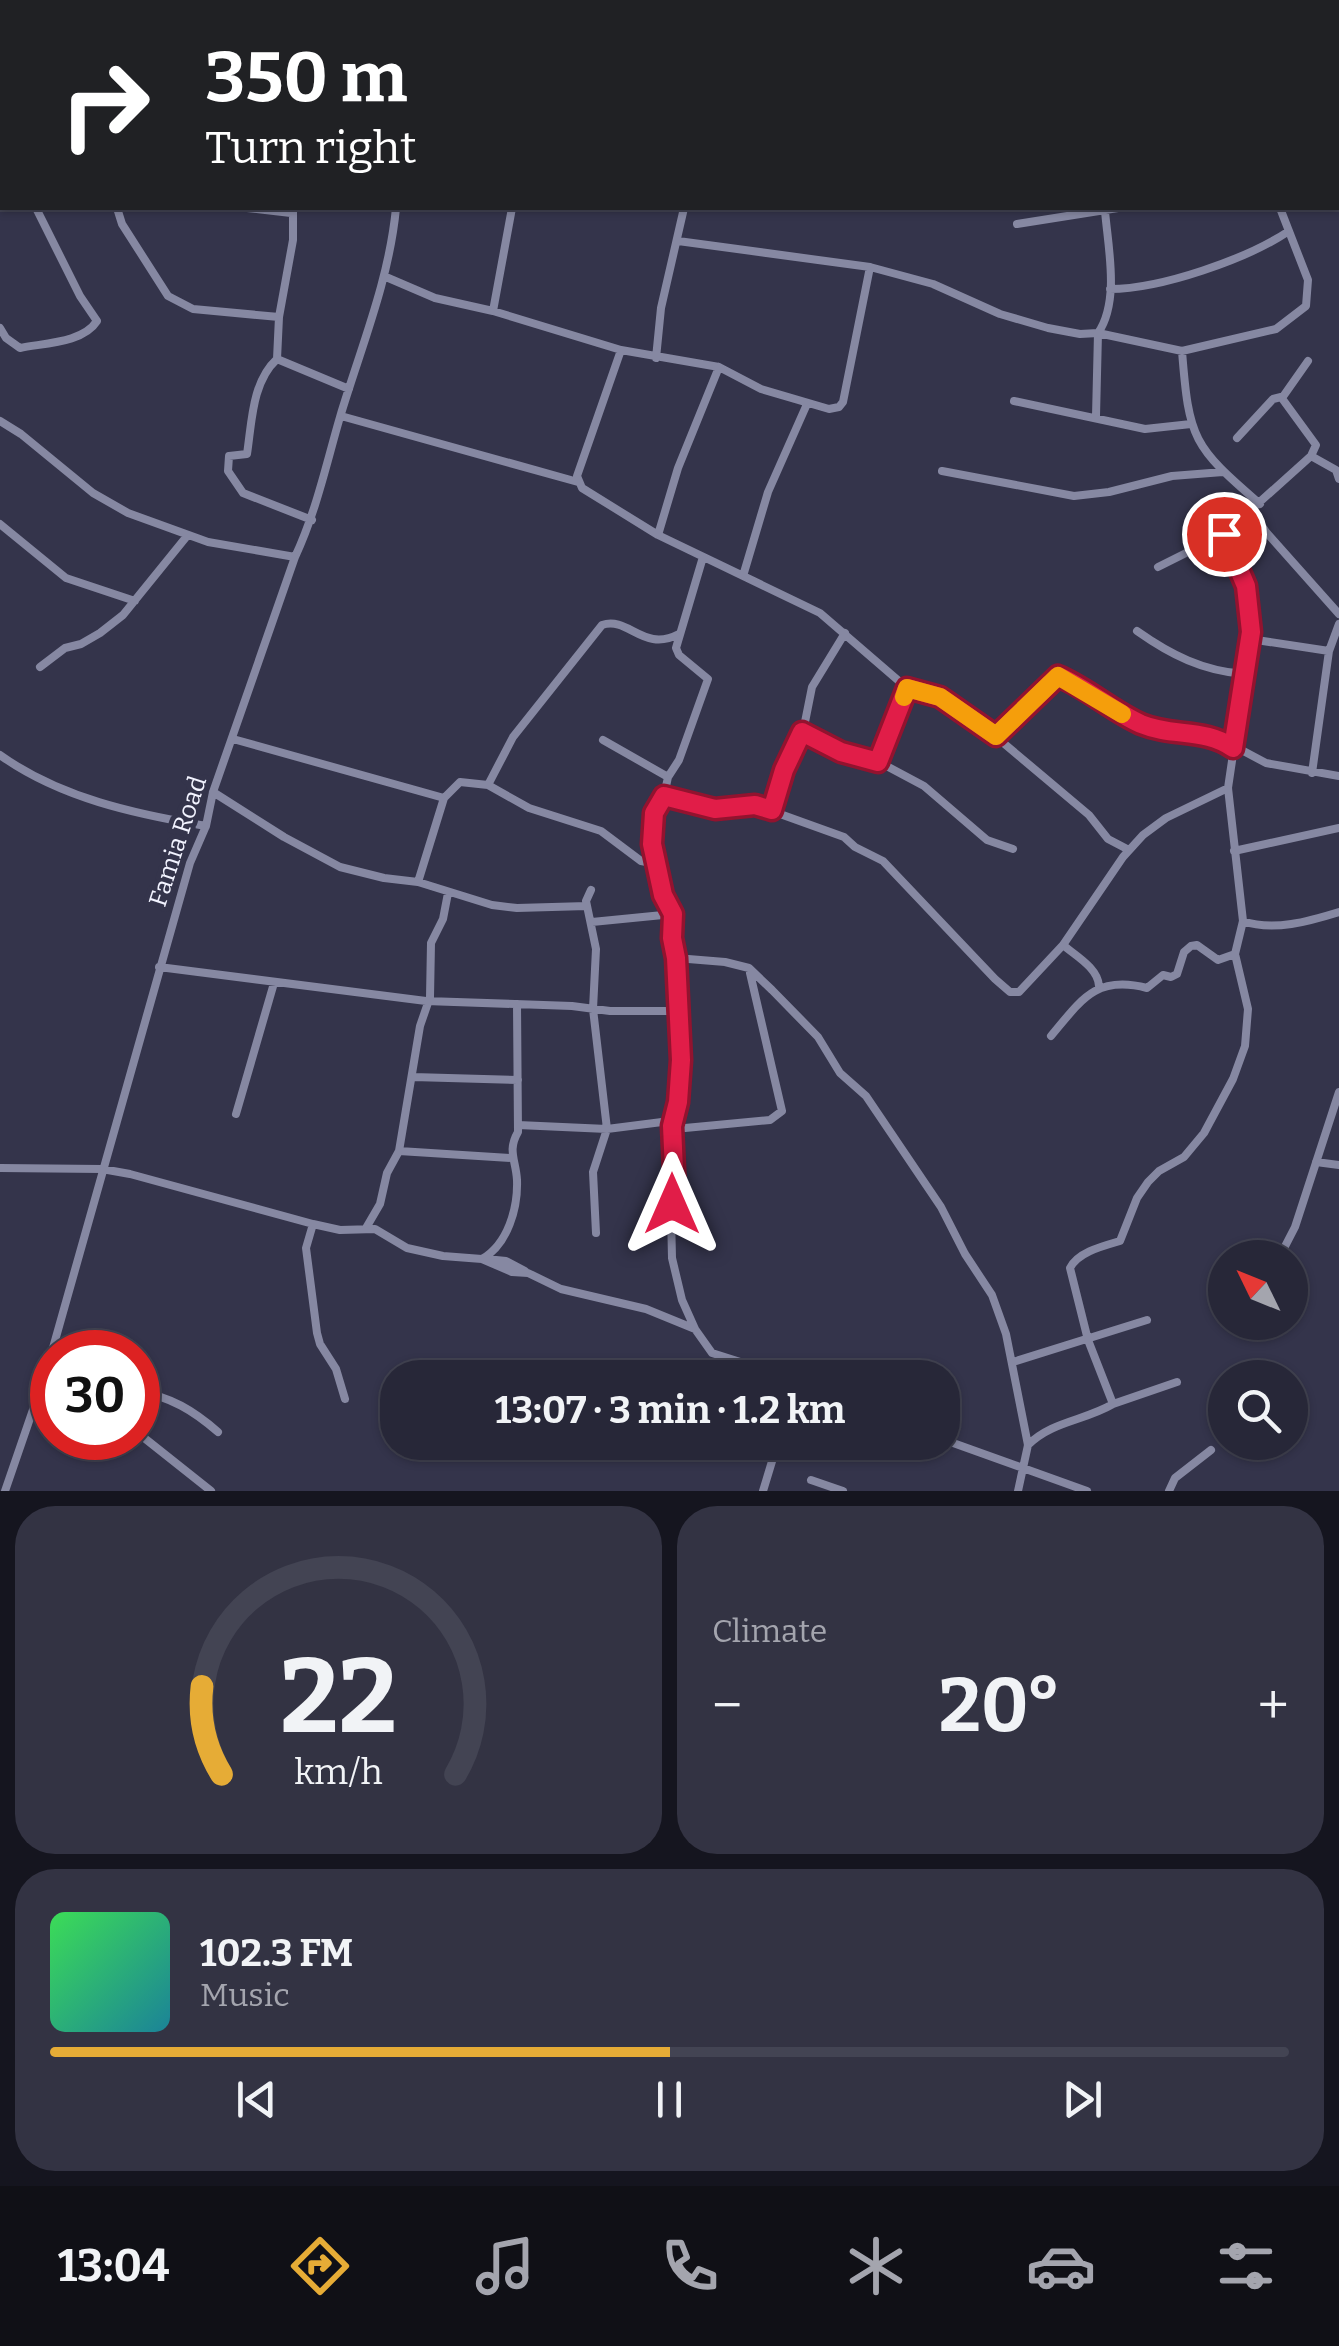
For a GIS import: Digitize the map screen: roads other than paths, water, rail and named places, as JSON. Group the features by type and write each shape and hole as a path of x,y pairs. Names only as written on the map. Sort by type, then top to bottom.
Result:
{"street":[{"path":"0,328 20,348 69,340 94,328 97,322 37,210"},
{"path":"118,210 122,224 168,296 192,309 279,317"},
{"path":"292,210 293,240 276,359 259,382 247,454 230,456 228,471 243,493 312,520"},
{"name":"Famia Road","path":"60,1330 158,967 190,863 206,826 213,792 312,520 340,416 386,277 396,210"},
{"path":"492,311 512,210"},
{"path":"656,358 661,308 684,210"},
{"path":"1017,224 1110,210"},
{"path":"678,241 870,268 934,284 1000,314 1080,334 1098,333 1182,351 1276,329 1306,306 1308,280 1281,210"},
{"path":"1096,416 1098,333 1104,324 1110,289 1106,211"},
{"path":"1110,289 1139,289 1250,253 1289,231"},
{"path":"386,277 435,298 621,350 719,367 761,388 807,404 839,408 870,268"},
{"path":"621,350 577,476 589,495 658,535 820,613 907,688 940,697 996,736 1089,815 1108,839 1128,850"},
{"path":"1182,351 1196,441 1223,472 1260,504"},
{"path":"276,359 350,389"},
{"path":"1237,438 1273,399 1282,398 1308,361"},
{"path":"658,535 678,468 719,367"},
{"path":"1158,567 1224,534 1311,456 1316,445 1282,398"},
{"path":"1014,402 1145,428 1191,424"},
{"path":"742,576 768,492 807,404"},
{"path":"340,416 578,482"},
{"path":"0,421 93,493 128,513 208,542 296,557"},
{"path":"1311,456 1338,473"},
{"path":"942,471 1074,496 1109,492 1172,476 1223,472"},
{"path":"1252,511 1339,614"},
{"path":"0,524 66,578 135,601"},
{"path":"1113,1404 1088,1340 1070,1268 1073,1261 1084,1255 1120,1241 1137,1198 1159,1170 1184,1157 1204,1134 1233,1079 1245,1046 1248,1010 1236,954 1244,921 1228,788 1250,639 1246,586 1224,534"},
{"path":"40,667 65,648 82,644 100,633 135,601 187,536"},
{"path":"704,557 676,640 679,655 708,678 654,813 652,844 663,895 673,914 681,1060 672,1126 672,1258 682,1300 696,1329 712,1352 735,1360"},
{"path":"488,786 513,737 602,625 616,623 656,641 678,634"},
{"path":"1312,772 1329,651 1339,624"},
{"path":"1137,631 1192,664 1244,674"},
{"path":"772,810 784,770 802,732 812,687 845,633"},
{"path":"1250,639 1329,651"},
{"path":"996,736 1058,676 1146,726 1205,734 1266,763 1339,776"},
{"path":"878,762 907,688"},
{"path":"802,732 841,752 878,762 924,786 987,840 1013,849"},
{"path":"233,739 444,798"},
{"path":"603,740 668,776"},
{"path":"0,755 14,765 107,806 206,826"},
{"path":"418,882 444,798 460,782 488,786 528,808 601,831 641,860 657,864"},
{"path":"664,796 715,809 755,805 844,836 855,847 882,861 1010,992 1020,992 1063,945 1128,850 1166,818 1228,788"},
{"path":"213,792 340,867 418,882 492,905 587,906"},
{"path":"1234,851 1339,828"},
{"path":"591,890 587,906 596,949 594,1009 607,1130 593,1172 596,1233"},
{"path":"366,1228 380,1204 387,1174 400,1151 432,984 431,943 443,919 448,893"},
{"path":"1244,921 1269,925 1307,921 1339,912"},
{"path":"592,922 673,914"},
{"path":"1063,945 1094,972 1099,986"},
{"path":"1051,1036 1099,986 1126,982 1147,988 1163,975 1172,978 1191,946 1218,960 1236,954"},
{"path":"676,958 749,968 818,1038 835,1066 866,1096 911,1160 992,1295 1012,1362 1028,1445 1018,1491"},
{"path":"158,967 426,1001 676,1011"},
{"path":"518,1125 607,1130 662,1122 706,1127 780,1116 749,968"},
{"path":"236,1114 274,984"},
{"path":"482,1259 490,1254 514,1216 517,1180 511,1147 518,1132 517,1004"},
{"path":"414,1077 518,1080"},
{"path":"1289,1240 1339,1092"},
{"path":"400,1151 512,1158"},
{"path":"1316,1162 1339,1165"},
{"path":"0,1168 102,1170 153,1178 313,1224 340,1230 366,1228 387,1234 407,1248 443,1256 506,1261 550,1286 646,1310 696,1329"},
{"path":"313,1224 306,1248 317,1334 336,1369 345,1399"},
{"path":"1012,1362 1147,1320"},
{"path":"1028,1445 1055,1424 1073,1422 1177,1382"},
{"path":"160,1396 195,1412 218,1432"},
{"name":"Famia Road","path":"5,1491 30,1419"},
{"path":"960,1446 1087,1490"},
{"path":"160,1450 212,1491"},
{"path":"1168,1491 1175,1478 1208,1452"},
{"path":"763,1491 772,1460"},
{"path":"810,1480 843,1491"}]}
